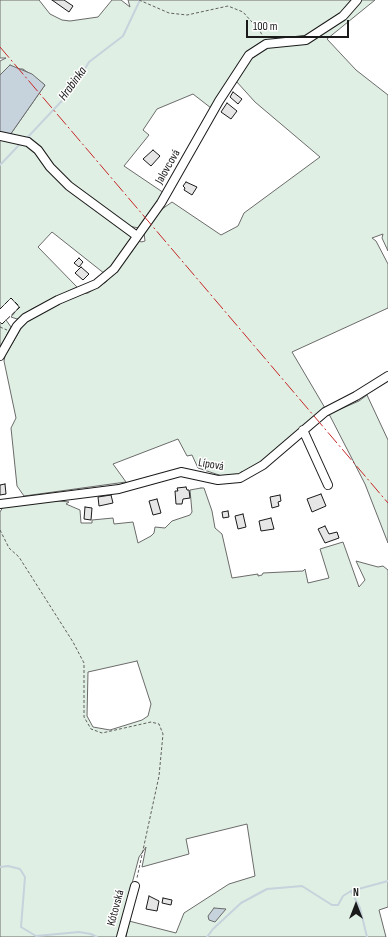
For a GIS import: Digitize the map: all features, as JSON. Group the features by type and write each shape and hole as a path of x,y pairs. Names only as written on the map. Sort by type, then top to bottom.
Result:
{"street":[{"name":"Jalovcová","path":"0,356 17,326 25,318 58,300 89,288 103,280 114,269 161,203 219,101 249,54 266,44 306,40 343,16 357,0"},
{"path":"4,137 28,142 38,150 50,167 69,186 137,236"},
{"name":"Lípová","path":"0,504 119,489 181,472 218,480 240,478 263,465 325,412 356,396 388,376"},
{"path":"303,430 328,485"},
{"name":"Kótovská","path":"121,937 135,886"}],"path":[{"path":"139,0 169,13 187,15 228,6 243,12 260,31 266,44"},
{"path":"0,530 9,548 19,557 73,642 84,663 84,717 91,729 102,733 151,722 159,724 161,729 162,741 159,776 135,886"}],"green space":[{"path":"0,0 39,0 50,14 62,20 70,21 98,17 112,0 121,0 130,7 128,0 375,0 327,39 356,70 388,95 388,251 382,238 383,234 372,238 376,241 388,264 388,308 292,352 325,408 267,458 247,471 241,472 239,475 225,477 198,468 192,455 187,456 178,439 113,464 126,482 24,496 17,486 11,428 16,418 4,361 5,356 23,325 38,312 76,295 88,293 106,282 138,240 141,242 145,241 144,233 158,212 172,202 221,235 238,226 244,213 320,157 255,102 236,81 211,108 193,94 157,109 143,130 149,135 124,166 164,193 139,228 128,226 134,236 105,274 52,232 38,247 77,287 32,309 21,318 17,319 11,317 19,307 11,298 0,309 0,139 10,135 45,85 23,69 7,69 0,75 0,61 6,58 0,58"},
{"path":"6,320 11,327 0,348 0,322 2,324"},
{"path":"367,395 388,440 388,543 365,484 329,414 359,401"},
{"path":"204,488 212,511 215,528 222,534 232,578 258,574 258,576 262,575 263,573 303,571 305,569 308,583 329,578 320,549 343,542 359,587 365,580 356,561 378,567 383,566 388,570 388,907 379,910 386,937 126,937 129,921 176,933 184,913 229,884 255,876 247,824 186,839 189,854 142,867 146,847 139,857 118,937 0,937 0,512 3,507 50,500 69,502 66,504 80,510 81,523 92,523 92,520 113,518 114,524 133,522 138,543 151,536 154,533 155,527 165,528 172,521 190,515 192,512 190,490","holes":["137,661 151,704 148,716 142,720 110,730 93,727 87,716 88,672"]}],"shaded area":[{"path":"10,65 32,74 45,85 10,135 0,135 0,75"},
{"path":"214,908 226,909 215,922 209,920 208,916"}],"building":[{"path":"52,0 64,0 73,6 69,12"},
{"path":"233,92 242,99 238,104 230,97"},
{"path":"227,103 237,111 231,119 221,112"},
{"path":"153,150 160,156 151,166 143,159"},
{"path":"186,182 197,187 192,195 184,190 185,188 183,186"},
{"path":"79,258 83,262 79,267 74,263"},
{"path":"81,267 89,274 83,280 75,273"},
{"path":"5,484 6,494 0,495 0,485"},
{"path":"186,487 187,490 189,490 190,498 183,499 182,504 176,504 175,491 178,491 177,488"},
{"path":"321,494 326,506 312,512 307,499"},
{"path":"111,495 113,503 99,506 98,497"},
{"path":"280,495 281,501 278,502 279,506 272,508 270,497"},
{"path":"157,499 161,513 153,515 149,501"},
{"path":"85,507 92,508 91,520 84,519"},
{"path":"228,511 229,517 223,518 222,512"},
{"path":"243,514 246,527 238,529 235,516"},
{"path":"271,518 274,529 261,531 259,521"},
{"path":"325,526 329,534 337,532 339,538 325,543 318,529"},
{"path":"149,896 159,901 157,911 146,909"},
{"path":"163,898 172,900 171,905 162,903"}],"waterway":[{"name":"Hrabinka","path":"26,139 72,90 89,62 123,36 140,0"},
{"name":"Hrabinka","path":"0,165 21,143"},
{"path":"0,867 8,866 20,869 25,877 21,927 36,936 79,932 91,934 97,937"},
{"path":"207,937 213,929 241,903 267,889 302,886 332,905 338,905 343,896 351,891 388,881"},
{"path":"351,891 360,908 367,937"}],"fence":[{"path":"0,309 11,298 20,307 2,324 0,322"}],"power":[{"path":"0,47 388,503"}]}
